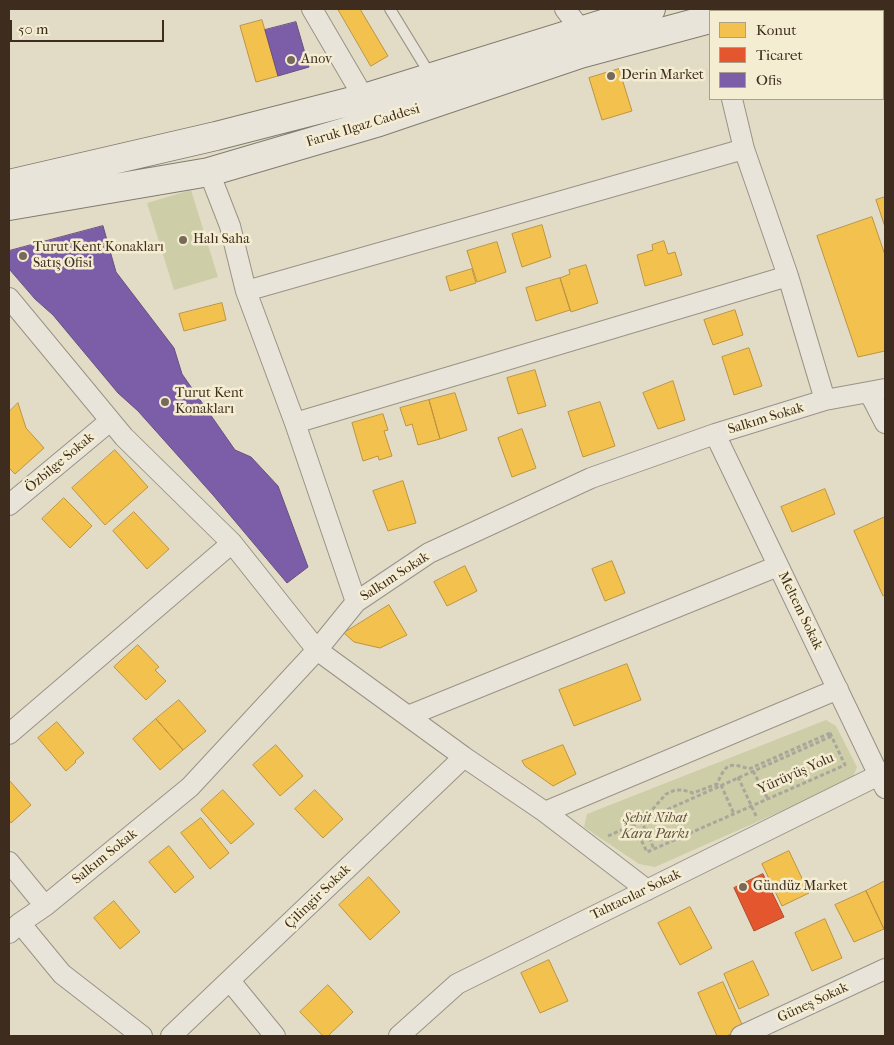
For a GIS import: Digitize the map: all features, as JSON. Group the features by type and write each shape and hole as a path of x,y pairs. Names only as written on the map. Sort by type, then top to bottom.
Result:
{"street":[{"path":"312,9 379,122"},
{"name":"Faruk Ilgaz Caddesi","path":"9,184 216,136 364,98 432,76 573,19 650,9"},
{"name":"Faruk Ilgaz Caddesi","path":"9,206 209,172 379,122 580,54 709,19"},
{"path":"732,100 744,148 788,276 826,400"},
{"path":"246,291 744,148"},
{"path":"209,172 230,226 246,291 295,423 356,602"},
{"path":"295,423 788,276"},
{"path":"9,298 124,437 232,543 317,650 464,757 546,812 647,890"},
{"path":"877,390 885,423"},
{"name":"Salkım Sokak","path":"14,928 45,906 190,787 317,650 356,602 429,554 591,478 715,434 826,400 877,390"},
{"name":"Özbilge Sokak","path":"9,505 110,421"},
{"name":"Meltem Sokak","path":"715,434 883,779"},
{"path":"9,734 232,543"},
{"path":"408,716 778,566"},
{"path":"546,812 838,690"},
{"name":"Çilingir Sokak","path":"171,1036 464,757"},
{"name":"Tahtacılar Sokak","path":"399,1036 457,984 763,832 883,779"},
{"path":"9,862 45,906"},
{"path":"14,928 62,974 142,1036"},
{"name":"Güneş Sokak","path":"741,1036 885,969"},
{"path":"230,981 275,1036"}],"lane":[{"path":"390,9 432,76"}],"path":[{"name":"Yürüyüş Yolu","path":"633,824 631,819 650,811 666,794 675,790 693,793 717,784 724,769 729,766 735,764 752,770 830,733 845,765 654,849"},
{"path":"590,846 633,824 832,736"},
{"path":"752,770 768,799"},
{"path":"738,777 763,832"},
{"path":"721,785 734,814"},
{"path":"633,824 647,852 654,849 639,816"}],"green space":[{"name":"Halı Saha","path":"191,190 218,277 174,290 147,203"},
{"name":"Şehit Nihat Kara Parkı","path":"826,720 836,726 857,767 852,780 655,867 639,864 584,827 587,814"}],"building: Konut":[{"path":"338,9 360,9 388,56 371,66"},
{"path":"262,20 278,76 256,82 240,26"},
{"path":"619,69 632,111 602,120 589,78"},
{"path":"885,197 885,227 876,200"},
{"path":"872,217 885,255 885,351 858,357 817,236"},
{"path":"542,225 551,257 522,267 512,234"},
{"path":"664,241 668,254 675,252 682,275 645,286 637,255 653,250 652,245"},
{"path":"497,242 506,272 477,282 467,251"},
{"path":"586,265 598,303 571,312 560,278 570,274 569,270"},
{"path":"472,269 476,283 450,291 446,277"},
{"path":"560,278 570,310 536,321 526,288"},
{"path":"222,303 226,320 184,331 179,314"},
{"path":"735,310 743,335 713,345 704,320"},
{"path":"749,348 762,386 734,395 722,357"},
{"path":"535,370 546,406 518,414 507,378"},
{"path":"673,381 685,420 658,429 643,393"},
{"path":"455,393 467,430 440,439 429,400"},
{"path":"429,400 440,439 418,445 412,424 406,426 400,408"},
{"path":"600,402 615,446 583,457 568,412"},
{"path":"18,403 26,428 44,448 15,474 9,468 9,412"},
{"path":"383,414 388,430 384,431 392,456 379,460 378,456 363,461 352,423"},
{"path":"522,429 536,468 512,477 498,438"},
{"path":"115,450 148,487 105,525 72,488"},
{"path":"403,481 416,523 388,531 373,491"},
{"path":"825,489 835,514 792,532 781,507"},
{"path":"64,498 92,526 70,548 42,519"},
{"path":"134,512 169,549 147,569 113,531"},
{"path":"885,517 885,595 883,596 854,531"},
{"path":"612,561 625,593 605,601 592,569"},
{"path":"465,566 477,591 447,606 434,582"},
{"path":"389,605 407,635 380,648 354,642 344,633"},
{"path":"138,645 159,667 155,670 166,681 146,700 114,667"},
{"path":"627,664 641,700 574,726 559,690"},
{"path":"179,700 206,731 183,750 156,719"},
{"path":"156,719 183,750 160,770 133,739"},
{"path":"57,722 84,753 66,771 38,738"},
{"path":"276,745 303,776 280,796 253,765"},
{"path":"563,745 576,774 553,786 525,766 522,761"},
{"path":"9,780 31,805 11,823 9,820"},
{"path":"223,790 254,824 231,844 201,810"},
{"path":"315,790 343,819 323,838 295,809"},
{"path":"201,818 229,853 210,869 181,833"},
{"path":"169,846 194,877 175,893 149,862"},
{"path":"789,851 809,893 782,906 762,864"},
{"path":"369,877 400,912 370,940 339,905"},
{"path":"885,881 885,928 884,929 866,891"},
{"path":"866,891 884,929 854,942 835,905"},
{"path":"114,901 140,932 120,949 94,918"},
{"path":"690,907 712,948 680,965 658,923"},
{"path":"825,919 842,958 812,971 795,933"},
{"path":"549,960 568,1001 540,1013 521,973"},
{"path":"753,961 769,995 739,1009 724,974"},
{"path":"723,982 744,1029 726,1036 717,1036 698,993"},
{"path":"328,985 353,1012 328,1036 323,1036 300,1012"}],"building: Ticaret":[{"path":"763,874 784,917 754,931 734,888"}],"building: Ofis":[{"path":"296,22 309,67 278,76 265,30"},
{"name":"Turut Kent Konakları","path":"103,226 116,272 174,348 182,374 235,450 251,457 278,486 308,567 287,583 213,495 138,411 118,393 53,315 35,299 10,270 9,251"}],"place":[{"name":"Anov","path":"291,60"},
{"name":"Derin Market","path":"611,76"},
{"name":"Halı Saha","path":"183,240"},
{"name":"Turut Kent Konakları Satış Ofisi","path":"23,256"},
{"name":"Turut Kent Konakları","path":"165,402"},
{"name":"Gündüz Market","path":"743,887"}]}
